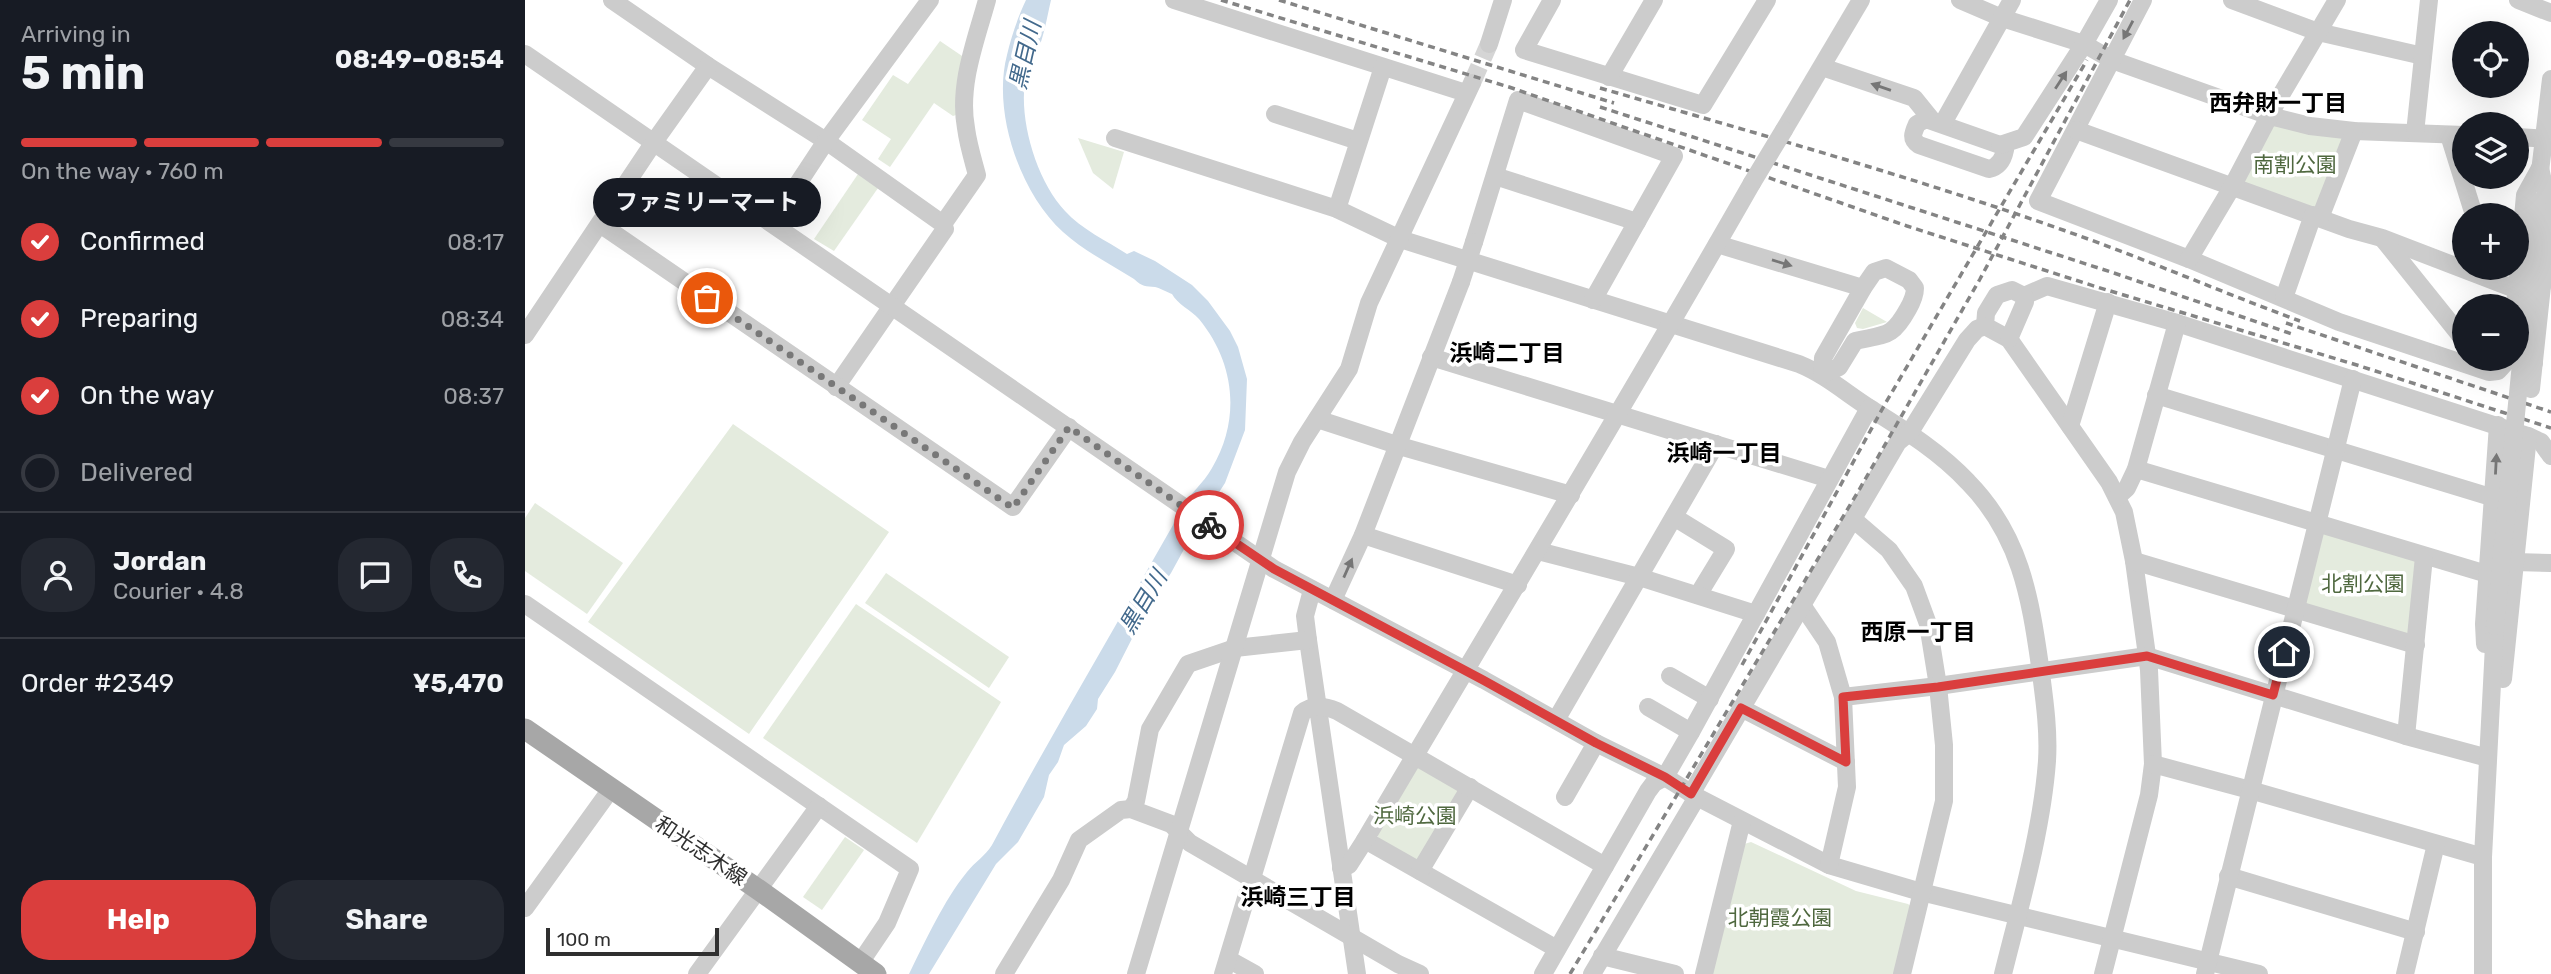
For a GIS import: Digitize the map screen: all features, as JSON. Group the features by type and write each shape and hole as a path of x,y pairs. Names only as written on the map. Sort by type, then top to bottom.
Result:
{"main road":[{"name":"和光志木線","path":"525,729 759,890 868,969"}],"street":[{"path":"612,0 708,66 826,141 943,224 945,229 836,387"},
{"path":"772,223 826,141 930,0"},
{"path":"943,224 977,175 965,126 964,95 987,0"},
{"path":"1136,974 1287,472 1349,369 1369,303 1469,88 1383,67 1174,0"},
{"path":"1489,44 1503,0"},
{"path":"1552,0 1524,50 1703,105 1765,1"},
{"path":"1609,77 1654,0"},
{"path":"1341,868 1349,864 1365,839 1518,585 1861,0"},
{"path":"1960,0 2002,18 2084,44 2112,60 2270,116 2310,126 2354,131 2452,135"},
{"path":"1937,121 2012,0"},
{"path":"2000,145 2024,137 2109,0"},
{"path":"2143,0 2038,201 2189,259 2339,322 2452,356"},
{"path":"2232,0 2318,32 2423,56"},
{"path":"2189,259 2337,0"},
{"path":"2415,133 2429,0"},
{"path":"2518,0 2551,13"},
{"path":"525,54 1261,561 1742,821 1829,865 1921,892 2113,940 2206,968 2259,974"},
{"path":"525,335 708,66"},
{"path":"1337,209 1383,67"},
{"path":"1822,67 1914,98 1937,121"},
{"path":"2483,974 2483,858 2495,626 2540,168 2547,139 2551,79"},
{"path":"1333,600 1363,535 1461,282 1518,100 1674,156 1593,300"},
{"path":"1275,114 1358,141"},
{"path":"1921,121 1937,121 2000,145 2005,150 2000,162 1989,169 1919,145 1913,135 1917,124 1921,121"},
{"path":"2076,130 2232,187 2452,261"},
{"path":"2284,298 2316,216 2354,131"},
{"path":"1115,138 1337,209 1401,239 1799,364 1910,432 1969,482 1985,501 2006,535 2022,573 2030,600 2046,713 2047,760 2040,810 2003,974"},
{"path":"2529,138 2547,139"},
{"path":"2531,389 2545,309 2542,286 2548,203 2540,168"},
{"path":"2516,294 2525,195 2540,168"},
{"path":"1495,176 1637,222"},
{"path":"600,224 1013,508 1069,427"},
{"path":"2382,238 2452,325"},
{"path":"1717,244 1863,288"},
{"path":"1882,267 1909,280 1915,293 1899,326 1892,332 1855,341 1839,367 1822,376 1823,358 1874,272 1882,267"},
{"path":"2499,280 2513,294"},
{"path":"2024,296 2047,286 2178,323 2498,425 2541,442 2551,456"},
{"path":"2523,294 2542,286"},
{"path":"1985,326 1986,313 1997,295 2012,290 2024,296"},
{"path":"2010,340 2011,330 2025,302 2024,296"},
{"path":"2070,426 2108,302"},
{"path":"1844,321 1846,331 1855,341"},
{"path":"2117,497 2127,488 2136,469 2178,323"},
{"path":"1592,974 1741,708 1898,442 1910,432 1967,340 1977,329 1985,326 2010,340 2117,497 2134,561 2152,706 2153,764 2149,794 2103,974"},
{"path":"1431,357 1829,480"},
{"path":"2529,362 2534,363"},
{"path":"2206,968 2353,379"},
{"path":"2156,396 2494,498"},
{"path":"1543,974 1648,791 1654,783 1665,777 1691,732 1869,408"},
{"path":"1317,419 1571,495"},
{"path":"2490,704 2484,624 2498,425"},
{"path":"2490,704 2502,684 2528,436"},
{"path":"1556,720 1716,444"},
{"path":"2136,469 2487,575"},
{"path":"1674,517 1726,549 1698,595"},
{"path":"1853,519 1889,550 1914,586 1928,624 1938,687 1944,745 1944,801 1902,974"},
{"path":"1363,535 1518,585"},
{"path":"1538,551 1639,577 1756,614"},
{"path":"2406,736 2424,557"},
{"path":"2134,561 2416,645"},
{"path":"2514,562 2551,563"},
{"path":"1312,590 1305,615 1357,974"},
{"path":"525,604 910,869 868,969"},
{"path":"1802,605 1827,642 1843,697 1847,788 1829,865"},
{"path":"1131,809 1136,801 1150,729 1188,664 1235,648 1308,640"},
{"path":"1843,697 1938,687 2147,656 2406,736 2488,758"},
{"path":"1670,676 1710,699"},
{"path":"1255,974 1225,966 1302,713 1306,710 1325,706 1337,711 1605,866"},
{"path":"1648,707 1691,732"},
{"path":"1741,708 1846,762"},
{"path":"1565,797 1596,743"},
{"path":"2153,764 2250,789 2483,858"},
{"path":"1420,872 1470,787"},
{"path":"525,908 611,789"},
{"path":"697,974 819,806"},
{"path":"1013,969 1061,880 1079,840 1121,810 1131,809 1171,824 1191,842 1351,935 1396,969 1420,974"},
{"path":"1704,974 1742,821"},
{"path":"1365,839 1557,949"},
{"path":"2405,974 2436,844"},
{"path":"2228,876 2416,932"},
{"path":"1602,956 1675,974"}],"green space":[{"path":"940,41 965,58 959,114 953,116 934,103 890,167 878,159 891,139 862,120 893,75 908,84"},
{"name":"南割公園","path":"2275,125 2343,137 2320,205 2313,208 2245,184 2242,178 2271,127"},
{"path":"1078,138 1124,152 1113,189 1093,173"},
{"path":"858,174 878,188 834,251 814,239"},
{"path":"1863,308 1887,322 1863,329 1857,328 1855,323"},
{"path":"733,424 889,532 749,734 588,622"},
{"path":"535,503 623,563 587,614 525,571 525,518"},
{"name":"北割公園","path":"2326,532 2414,558 2417,566 2410,634 2404,637 2306,607 2303,599 2318,535"},
{"path":"886,573 1009,657 989,688 865,603"},
{"path":"856,604 1001,702 917,843 763,738"},
{"name":"浜崎公園","path":"1419,765 1456,786 1459,794 1418,864 1380,842 1376,832"},
{"path":"845,837 864,850 822,910 803,897"},
{"name":"北朝霞公園","path":"1751,842 1856,891 1908,904 1913,908 1897,974 1709,974 1741,845"}],"water":[{"name":"黒目川","path":"1026,0 1051,0 1042,40 1028,69 1024,97 1032,150 1046,184 1065,211 1079,223 1127,254 1134,251 1155,261 1192,285 1208,301 1238,347 1247,379 1245,430 1225,483 1145,613 1098,699 1097,709 1086,726 1064,745 1058,762 1049,775 1044,797 1018,842 996,864 929,974 909,974 950,895 992,845 1180,510 1212,468 1227,430 1230,411 1227,373 1211,336 1199,319 1172,294 1144,286 1071,239 1048,216 1022,174 1007,126 1003,77 1011,41"}],"tunnel":[{"path":"1472,83 1489,44"}],"railway":[{"path":"1221,0 1509,87 1907,226 2551,428"},
{"path":"1279,0 1614,103"},
{"path":"1570,974 1859,490 1980,279 2130,0"},
{"path":"1742,665 1885,404 2087,60"},
{"path":"1600,88 2006,210 2300,321"},
{"path":"1600,107 2114,273 2295,335"},
{"path":"2286,323 2551,412"}],"way so far":[{"path":"707,298 1013,508 1069,427 1209,525"}],"place":[{"name":"ファミリーマート","path":"707,298"}],"district":[{"name":"西弁財一丁目","path":"2278,103"},
{"name":"浜崎二丁目","path":"1507,353"},
{"name":"浜崎一丁目","path":"1724,453"},
{"name":"西原一丁目","path":"1918,632"},
{"name":"浜崎三丁目","path":"1298,897"}],"route":[{"path":"1209,525 1274,569 1596,743 1665,777 1691,794 1741,708 1846,762 1843,697 1938,687 2147,656 2273,695 2284,652"}]}
